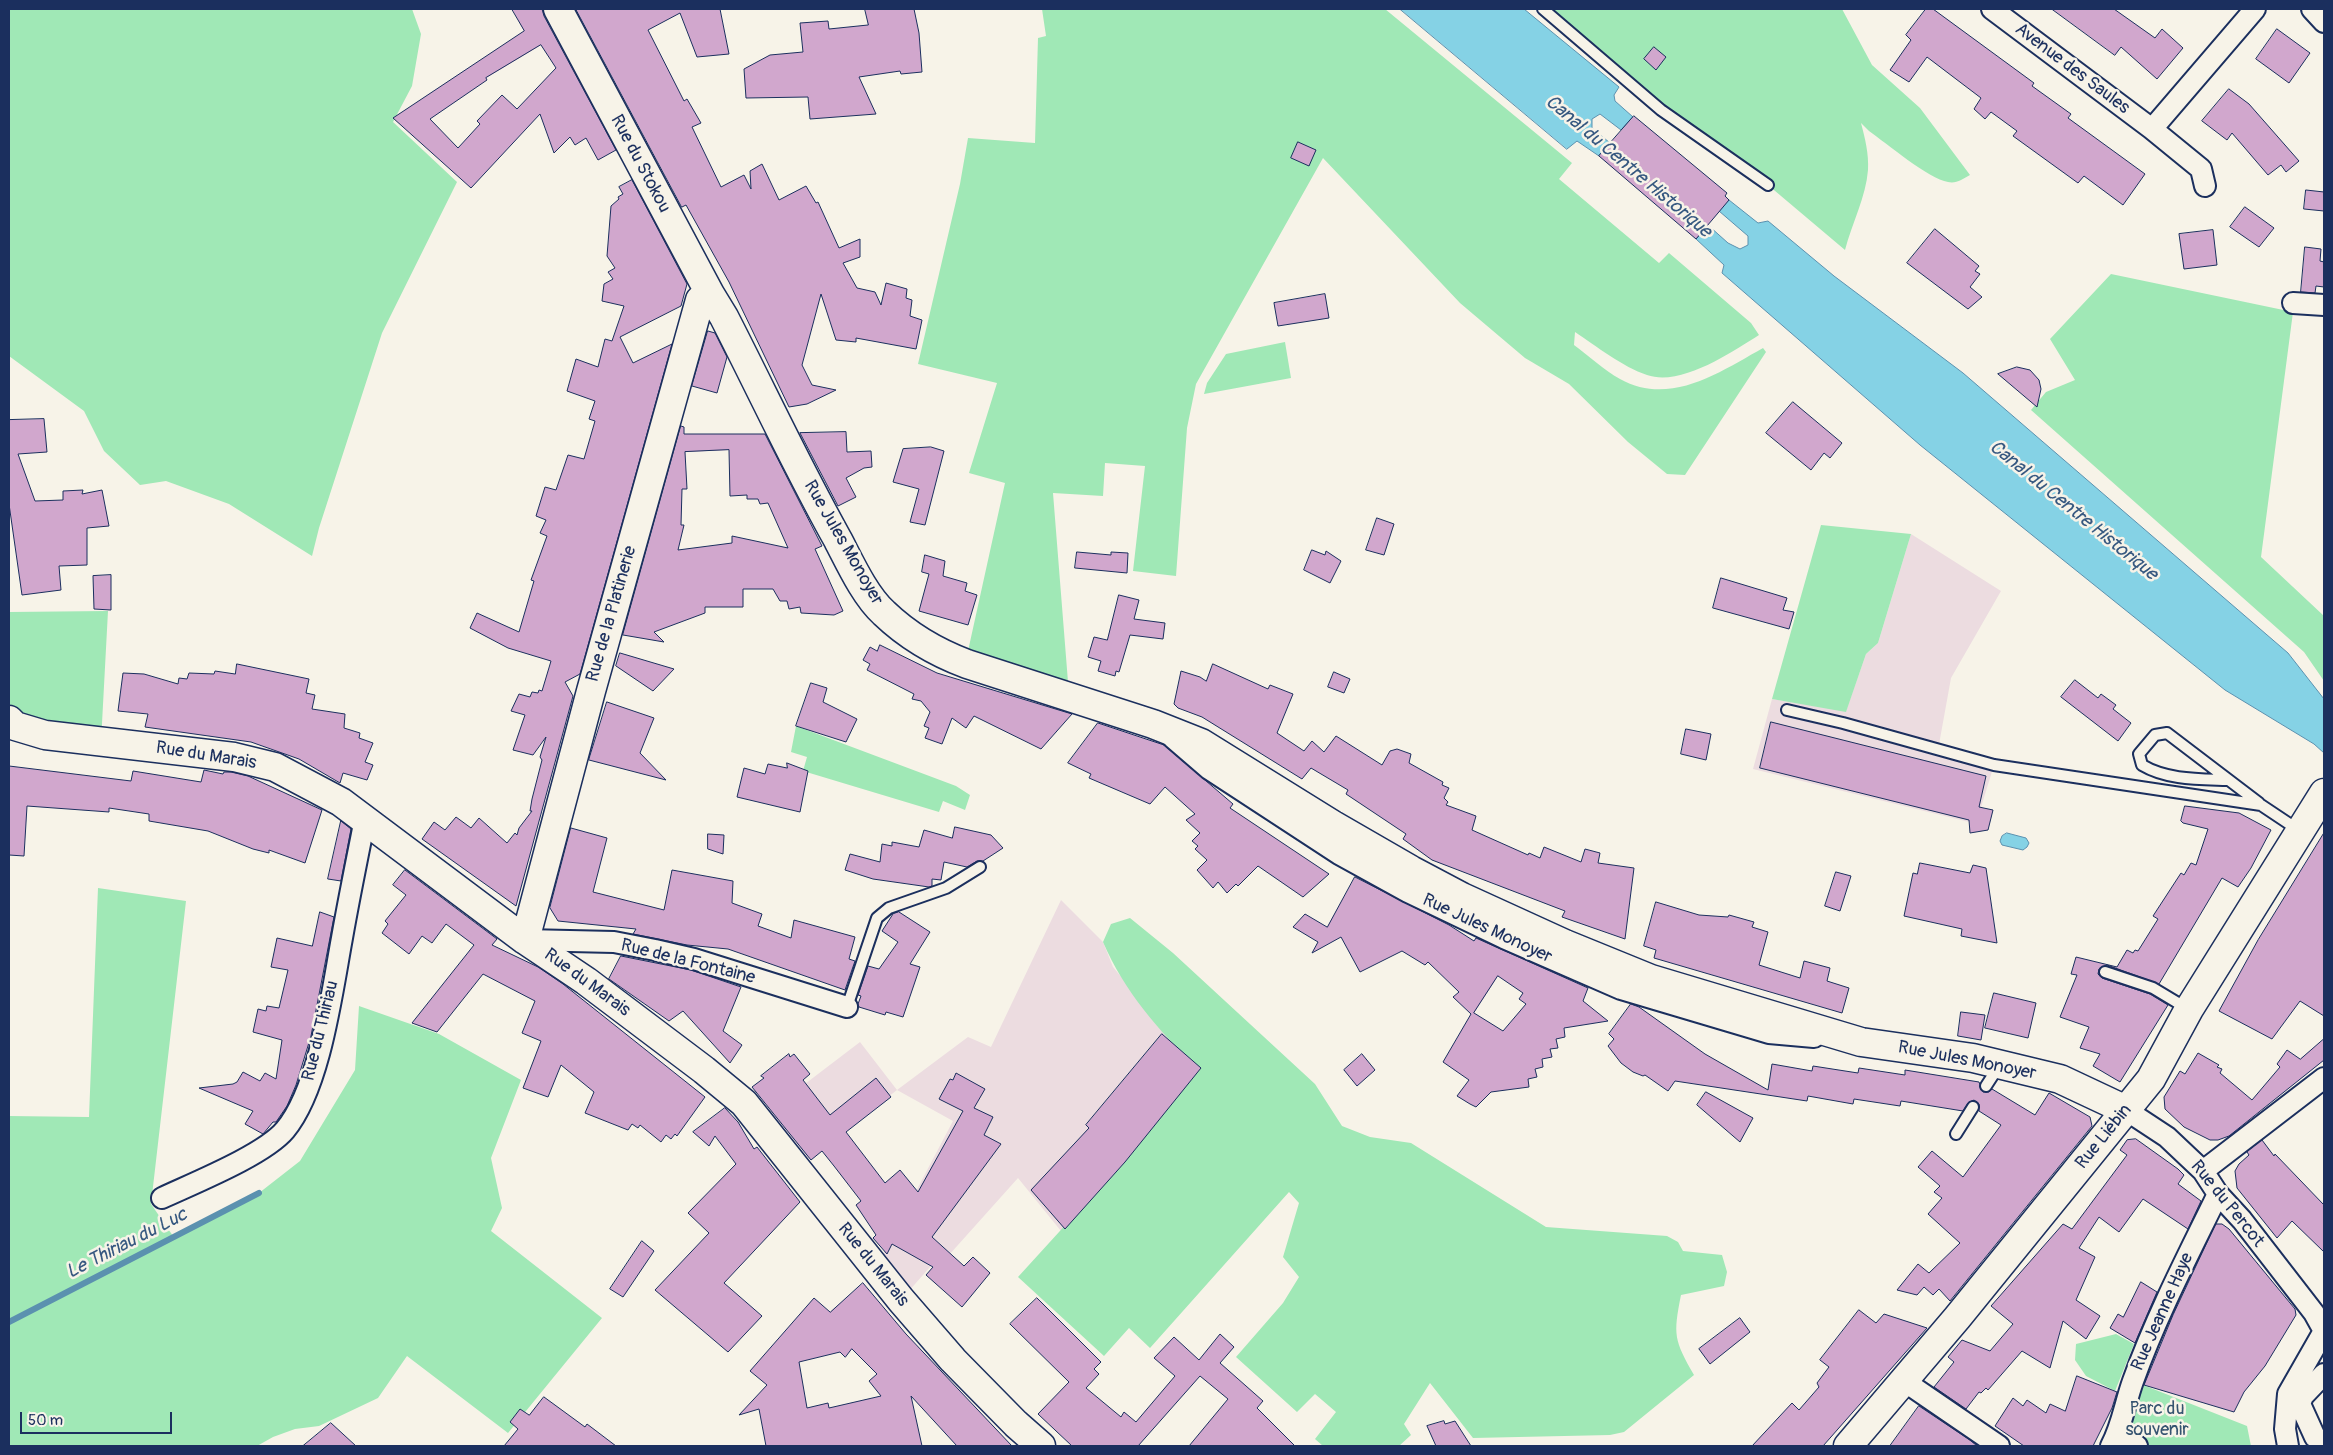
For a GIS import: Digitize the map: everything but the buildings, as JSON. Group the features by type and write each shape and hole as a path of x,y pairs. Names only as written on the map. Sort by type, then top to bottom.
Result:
{"street":[{"name":"Rue du Stokou","path":"558,9 724,317"},
{"name":"Avenue des Saules","path":"1992,9 2152,129 2201,169 2205,186"},
{"path":"2152,129 2255,9"},
{"path":"2312,9 2324,22"},
{"name":"Rue de la Platinerie","path":"525,940 591,691 697,310 700,300 710,294"},
{"path":"2293,303 2324,305"},
{"name":"Rue Jules Monoyer","path":"724,317 825,516 859,578 882,612 910,637 938,652 967,664 1153,724 1202,743 1333,825 1462,897 1548,936 1651,979 1861,1042 1993,1075 2060,1079 2126,1110"},
{"name":"Rue du Marais","path":"9,720 15,726 45,735 234,757 275,767 316,786 365,819 525,940 586,981 704,1070 744,1103 901,1300 953,1360 1016,1424 1041,1446"},
{"name":"Rue Liébin","path":"1848,1446 2150,1079 2189,1009 2322,796"},
{"name":"Rue du Thiriau","path":"162,1198 258,1150 284,1131 296,1113 307,1088 324,1032 365,819"},
{"name":"Rue de la Fontaine","path":"525,940 614,942 655,950 694,959 847,1007"},
{"path":"2204,1171 2324,1078"},
{"name":"Rue du Percot","path":"2126,1110 2167,1136 2204,1171 2218,1194 2242,1220 2314,1313 2324,1331"},
{"name":"Rue Jeanne Haye","path":"2137,1446 2114,1440 2133,1381 2172,1288 2218,1194"},
{"path":"2288,1446 2285,1429 2288,1394 2324,1331"},
{"path":"2316,1442 2300,1404 2304,1396 2324,1374"},
{"path":"1904,1380 1999,1446"}],"lane":[{"path":"1543,9 1661,110 1768,185"},
{"path":"1786,710 1843,722 1994,765 2261,805"},
{"path":"2227,780 2196,779 2155,772 2142,764 2139,754 2155,735 2167,733 2227,780 2300,831"},
{"path":"847,1007 877,918 889,908 946,888 980,867"},
{"path":"2105,972 2153,988 2189,1009"},
{"path":"1956,1134 1973,1107"}],"shaded area":[{"path":"1911,534 2001,591 1951,678 1938,750 1994,765 1974,830 1969,822 1753,769 1772,699 1846,711 1866,654 1878,643"},
{"path":"1061,900 1103,942 1113,967 1197,1068 1122,1164 1061,1231 1018,1178 949,1255 944,1251 901,1300 875,1269 953,1121 897,1090 968,1037 991,1047"},
{"path":"860,1042 897,1090 797,1168 759,1119"}],"green space":[{"path":"9,9 412,9 421,34 412,86 393,122 457,182 382,333 319,528 312,556 229,504 166,481 140,485 104,451 84,411 9,356"},
{"path":"1042,9 1385,9 1572,163 1559,179 1659,263 1669,253 1751,323 1759,335 1706,366 1675,376 1660,377 1647,375 1629,367 1575,332 1574,345 1620,379 1639,387 1657,389 1676,388 1694,383 1730,367 1763,348 1766,352 1685,475 1667,474 1628,442 1569,384 1525,358 1460,303 1323,158 1196,384 1187,428 1176,576 1133,571 1145,466 1105,463 1103,496 1053,493 1068,682 968,651 1005,483 969,473 997,383 918,364 960,184 968,138 1035,143 1038,38 1046,36"},
{"path":"1543,9 1842,9 1872,65 1920,108 1970,175 1954,182 1940,179 1908,160 1861,123 1867,152 1867,180 1845,250 1768,185 1733,162"},
{"path":"2111,274 2293,312 2261,557 2324,616 2324,681 2304,652 2031,410 2046,392 2075,380 2050,339"},
{"path":"1285,342 1291,378 1204,394 1207,383 1226,354"},
{"path":"1821,525 1911,534 1878,643 1866,654 1846,712 1772,699"},
{"path":"108,611 101,742 9,720 9,612"},
{"path":"796,726 956,786 970,795 965,810 943,801 939,812 803,771 807,757 791,752"},
{"path":"98,888 186,901 151,1204 173,1236 125,1262 259,1193 300,1161 355,1070 359,1006 439,1034 521,1080 491,1158 502,1208 491,1231 602,1318 508,1433 407,1356 378,1398 319,1426 295,1429 273,1437 257,1446 9,1446 9,1116 89,1117"},
{"path":"1130,918 1173,953 1315,1084 1342,1126 1370,1137 1411,1143 1546,1227 1667,1236 1678,1242 1683,1251 1722,1255 1727,1272 1724,1286 1681,1295 1676,1329 1677,1337 1682,1353 1694,1375 1624,1432 1610,1435 1473,1438 1430,1383 1404,1424 1411,1435 1399,1446 1323,1446 1315,1439 1336,1412 1315,1394 1297,1412 1236,1357 1283,1303 1299,1277 1283,1257 1299,1203 1289,1192 1150,1348 1129,1328 1104,1356 1018,1277 1121,1164 1197,1068 1169,1040 1132,994 1103,942 1111,924"},
{"path":"2116,1334 2134,1344 2115,1391 2086,1376 2075,1360 2076,1344"},
{"name":"Parc du souvenir","path":"2138,1383 2247,1426 2251,1446 2145,1446 2125,1432"}],"water":[{"path":"1400,9 1524,9 1619,87 1614,95 1615,101 1633,117 1621,130 1600,114 1592,119 1592,128 1610,143 1599,156 1577,141 1567,149"},
{"name":"Canal du Centre Historique","path":"1729,200 1758,223 1768,221 1834,276 1963,373 2288,653 2324,699 2324,753 2314,744 2225,690 1920,445 1722,273 1724,265 1696,239 1709,226 1728,243 1740,249 1748,245 1748,236 1719,211"},
{"path":"2007,833 2026,838 2029,843 2027,847 2023,850 2002,845 2000,841 2002,836"}],"waterway":[{"name":"Le Thiriau du Luc","path":"9,1322 259,1193"}]}
